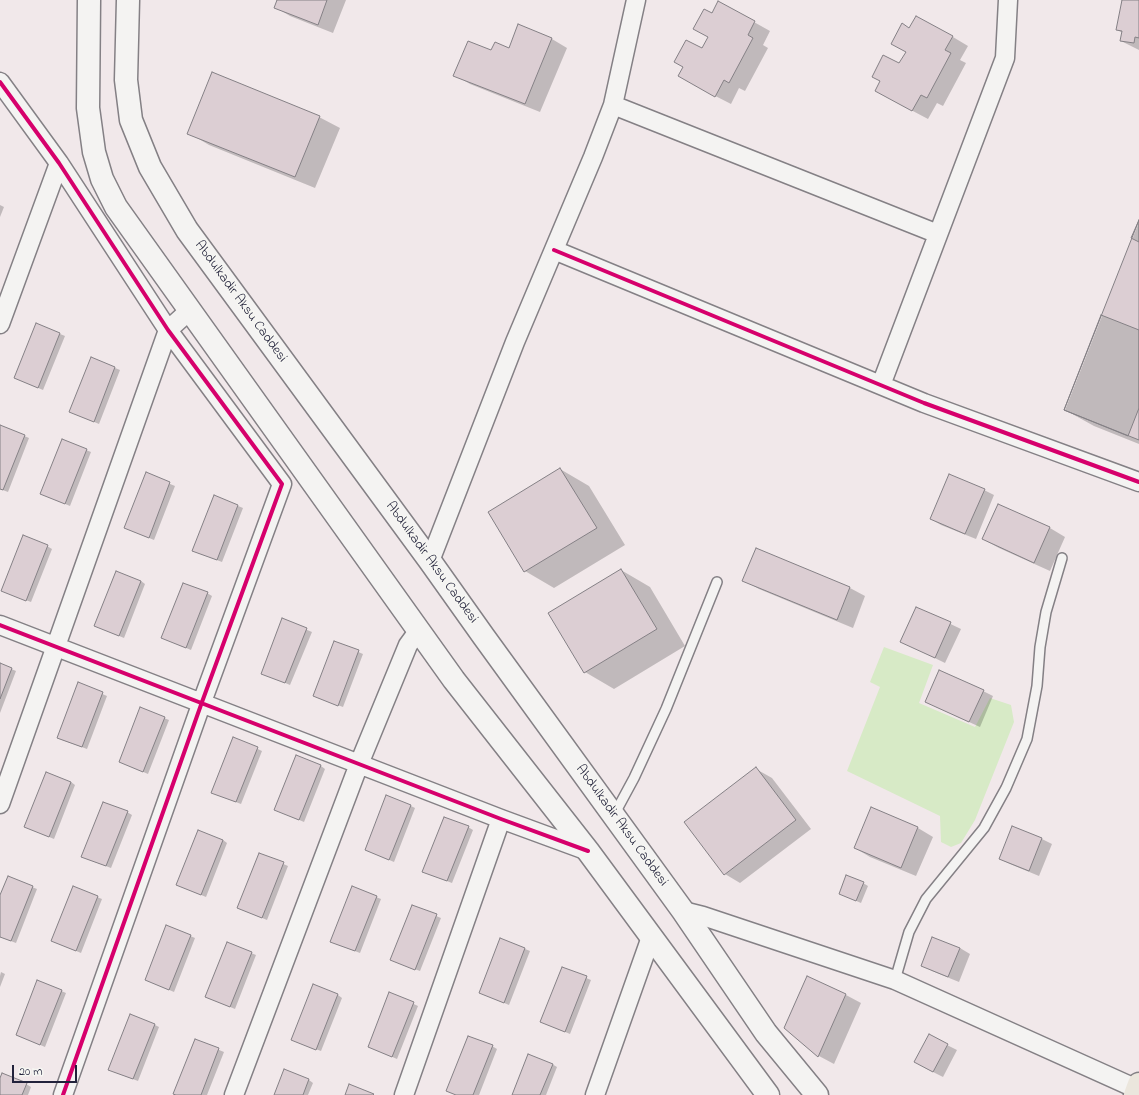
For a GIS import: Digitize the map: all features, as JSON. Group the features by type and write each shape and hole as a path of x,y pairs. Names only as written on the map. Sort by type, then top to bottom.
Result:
{"main road":[{"path":"89,0 88,108 94,152 102,179 116,207 454,680 588,851 768,1095"},
{"name":"Abdulkadir Aksu Caddesi","path":"128,0 126,80 131,120 150,167 187,230 430,561 683,911 766,1033 817,1095"}],"street":[{"path":"430,561 515,342 613,105 636,0"},
{"path":"880,385 1005,58 1008,0"},
{"path":"0,82 58,163 168,330 282,484 202,702 63,1095"},
{"path":"613,105 938,234"},
{"path":"0,324 58,163"},
{"path":"554,250 924,403 1139,482"},
{"path":"0,804 168,330 190,310"},
{"path":"0,625 501,819 588,851"},
{"path":"234,1095 359,764 408,645 419,630"},
{"path":"404,1095 501,819"},
{"path":"683,911 703,916 895,980 1137,1090"},
{"path":"595,1095 651,937"}],"lane":[{"path":"895,980 909,932 926,899 984,828 1006,788 1027,739 1037,686 1040,647 1046,612 1062,558"},
{"path":"614,817 666,709 717,582"}],"green space":[{"path":"884,647 933,665 919,703 975,727 990,698 1011,705 1014,722 975,820 961,843 951,847 941,842 940,816 847,771 880,687 870,682"}],"building":[{"path":"277,0 327,0 318,25 274,8"},
{"path":"1122,0 1139,0 1139,38 1135,37 1134,43 1120,41 1122,31 1116,30"},
{"path":"718,1 755,21 748,35 753,38 729,83 724,80 715,97 678,76 683,67 674,62 686,40 702,48 708,37 693,29 704,9 712,13"},
{"path":"916,16 953,36 945,50 951,53 927,98 921,95 912,111 875,91 880,81 872,77 883,55 899,63 906,52 891,44 902,23 909,28"},
{"path":"518,24 552,38 525,104 453,76 468,41 491,50 495,42 509,48"},
{"path":"212,72 320,116 295,177 187,134"},
{"path":"1139,220 1139,440 1064,410"},
{"path":"1139,220 1139,242 1131,238"},
{"path":"1101,315 1139,330 1139,408 1128,436 1064,410"},
{"path":"36,323 60,333 38,388 14,378"},
{"path":"91,357 115,367 94,422 69,412"},
{"path":"0,425 25,435 3,490 0,489"},
{"path":"62,439 87,449 65,504 40,494"},
{"path":"560,468 597,528 524,572 488,512"},
{"path":"146,472 170,482 149,538 124,528"},
{"path":"949,474 985,489 965,534 930,519"},
{"path":"214,495 238,505 217,560 192,551"},
{"path":"998,504 1050,527 1034,563 982,539"},
{"path":"23,535 48,545 26,601 1,591"},
{"path":"756,548 850,587 837,620 742,581"},
{"path":"621,569 657,629 584,673 548,613"},
{"path":"116,571 141,581 119,636 94,626"},
{"path":"183,583 208,592 186,648 161,638"},
{"path":"916,607 951,622 935,658 900,642"},
{"path":"282,618 307,628 285,683 261,674"},
{"path":"334,641 359,650 338,706 313,696"},
{"path":"0,663 12,668 0,699"},
{"path":"939,670 984,690 969,722 925,702"},
{"path":"78,682 103,692 82,747 57,738"},
{"path":"140,707 165,717 143,772 119,762"},
{"path":"233,737 258,747 236,802 211,793"},
{"path":"296,755 321,765 299,820 274,810"},
{"path":"756,767 796,820 724,875 684,822"},
{"path":"46,772 71,782 49,837 24,827"},
{"path":"386,795 411,805 389,860 365,850"},
{"path":"103,802 128,811 106,866 81,857"},
{"path":"871,807 918,827 901,868 854,848"},
{"path":"444,817 469,826 447,881 422,872"},
{"path":"1012,826 1042,838 1029,871 999,859"},
{"path":"198,830 223,840 201,895 176,885"},
{"path":"259,853 284,862 262,918 237,908"},
{"path":"846,875 864,882 856,901 839,894"},
{"path":"8,876 33,886 11,941 0,937 0,895"},
{"path":"73,886 98,896 76,951 51,941"},
{"path":"352,886 377,896 355,951 330,942"},
{"path":"412,905 437,914 415,970 390,960"},
{"path":"166,925 191,935 169,990 145,980"},
{"path":"932,937 960,948 948,977 921,966"},
{"path":"500,938 525,948 504,1003 479,993"},
{"path":"227,942 252,952 230,1007 205,997"},
{"path":"562,967 587,976 565,1032 540,1022"},
{"path":"807,976 846,994 818,1057 784,1028"},
{"path":"37,980 62,990 40,1045 16,1035"},
{"path":"313,984 338,994 316,1050 291,1040"},
{"path":"389,992 414,1002 392,1057 368,1047"},
{"path":"130,1014 155,1024 133,1079 108,1070"},
{"path":"929,1034 948,1044 933,1072 914,1062"},
{"path":"468,1036 493,1045 473,1095 456,1095 446,1091"},
{"path":"195,1039 219,1048 201,1095 173,1094"},
{"path":"528,1054 553,1064 540,1095 512,1095"},
{"path":"284,1069 309,1079 303,1095 274,1095"},
{"path":"2,1073 27,1083 22,1095 0,1095 0,1078"},
{"path":"349,1084 374,1094 345,1095"}],"cycle path":[{"path":"0,82 59,163 168,330 282,484 202,702 63,1095"},
{"path":"554,250 924,403 1139,482"},
{"path":"0,625 501,819 588,851"}]}
